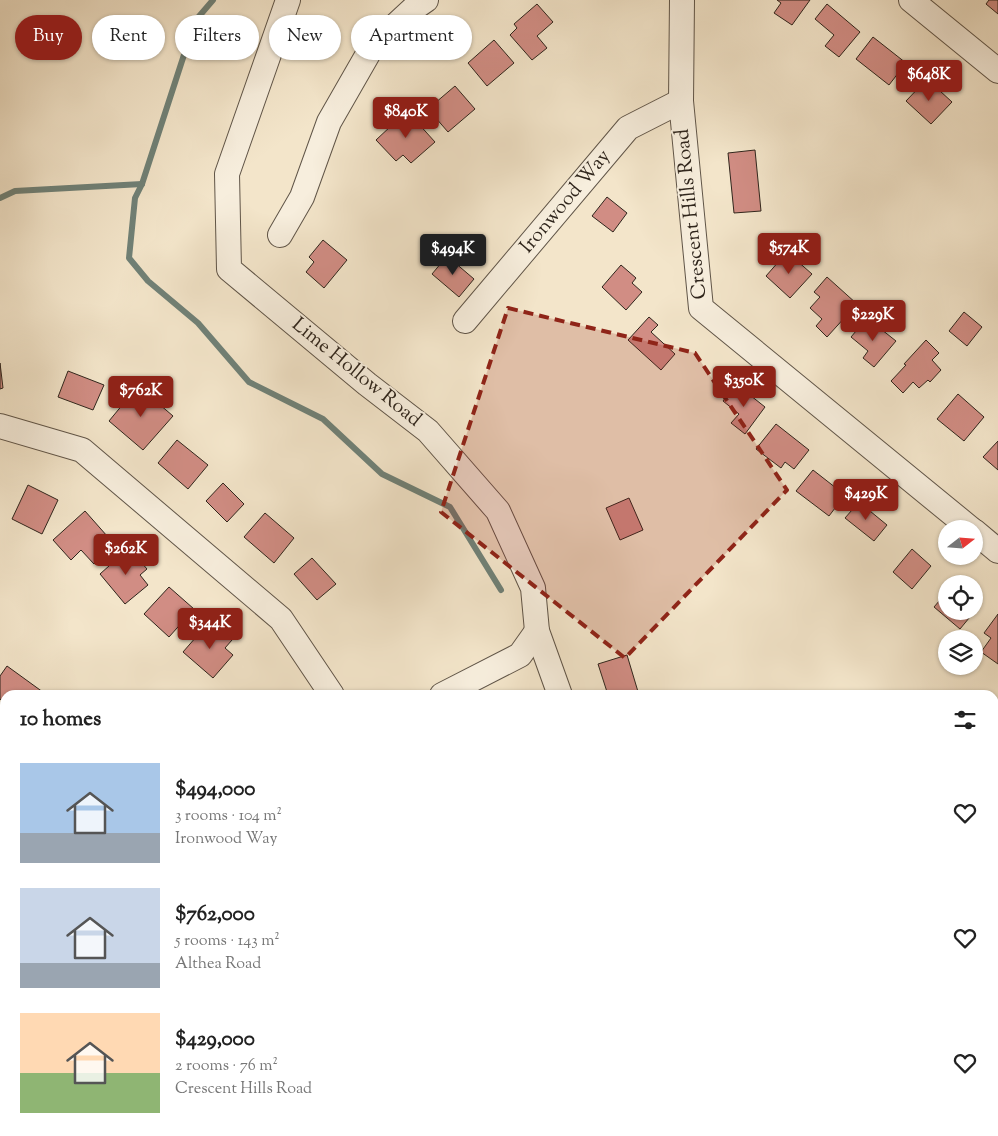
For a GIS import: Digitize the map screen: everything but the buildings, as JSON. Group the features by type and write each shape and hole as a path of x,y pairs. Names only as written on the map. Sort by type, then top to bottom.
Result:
{"street":[{"name":"Lime Hollow Road","path":"288,0 227,174 230,269 367,384 428,431 498,511 533,588 538,631 558,690"},
{"path":"280,235 302,197 329,122 372,46 413,9 426,0"},
{"name":"Crescent Hills Road","path":"682,0 681,101 701,308 960,520"},
{"path":"911,0 998,71"},
{"name":"Ironwood Way","path":"465,321 628,128 681,101"},
{"path":"0,426 82,450 281,619 329,690"},
{"name":"Crescent Hills Road","path":"983,539 998,551"},
{"path":"452,690 520,655 538,631"}],"highlighted area":[{"path":"508,308 695,353 787,490 625,658 441,512"}],"waterway":[{"path":"213,0 195,21 142,184 135,198 129,258 148,281 198,323 249,382 323,419 382,474 450,507 501,590"},
{"path":"0,198 15,191 142,184"}]}
